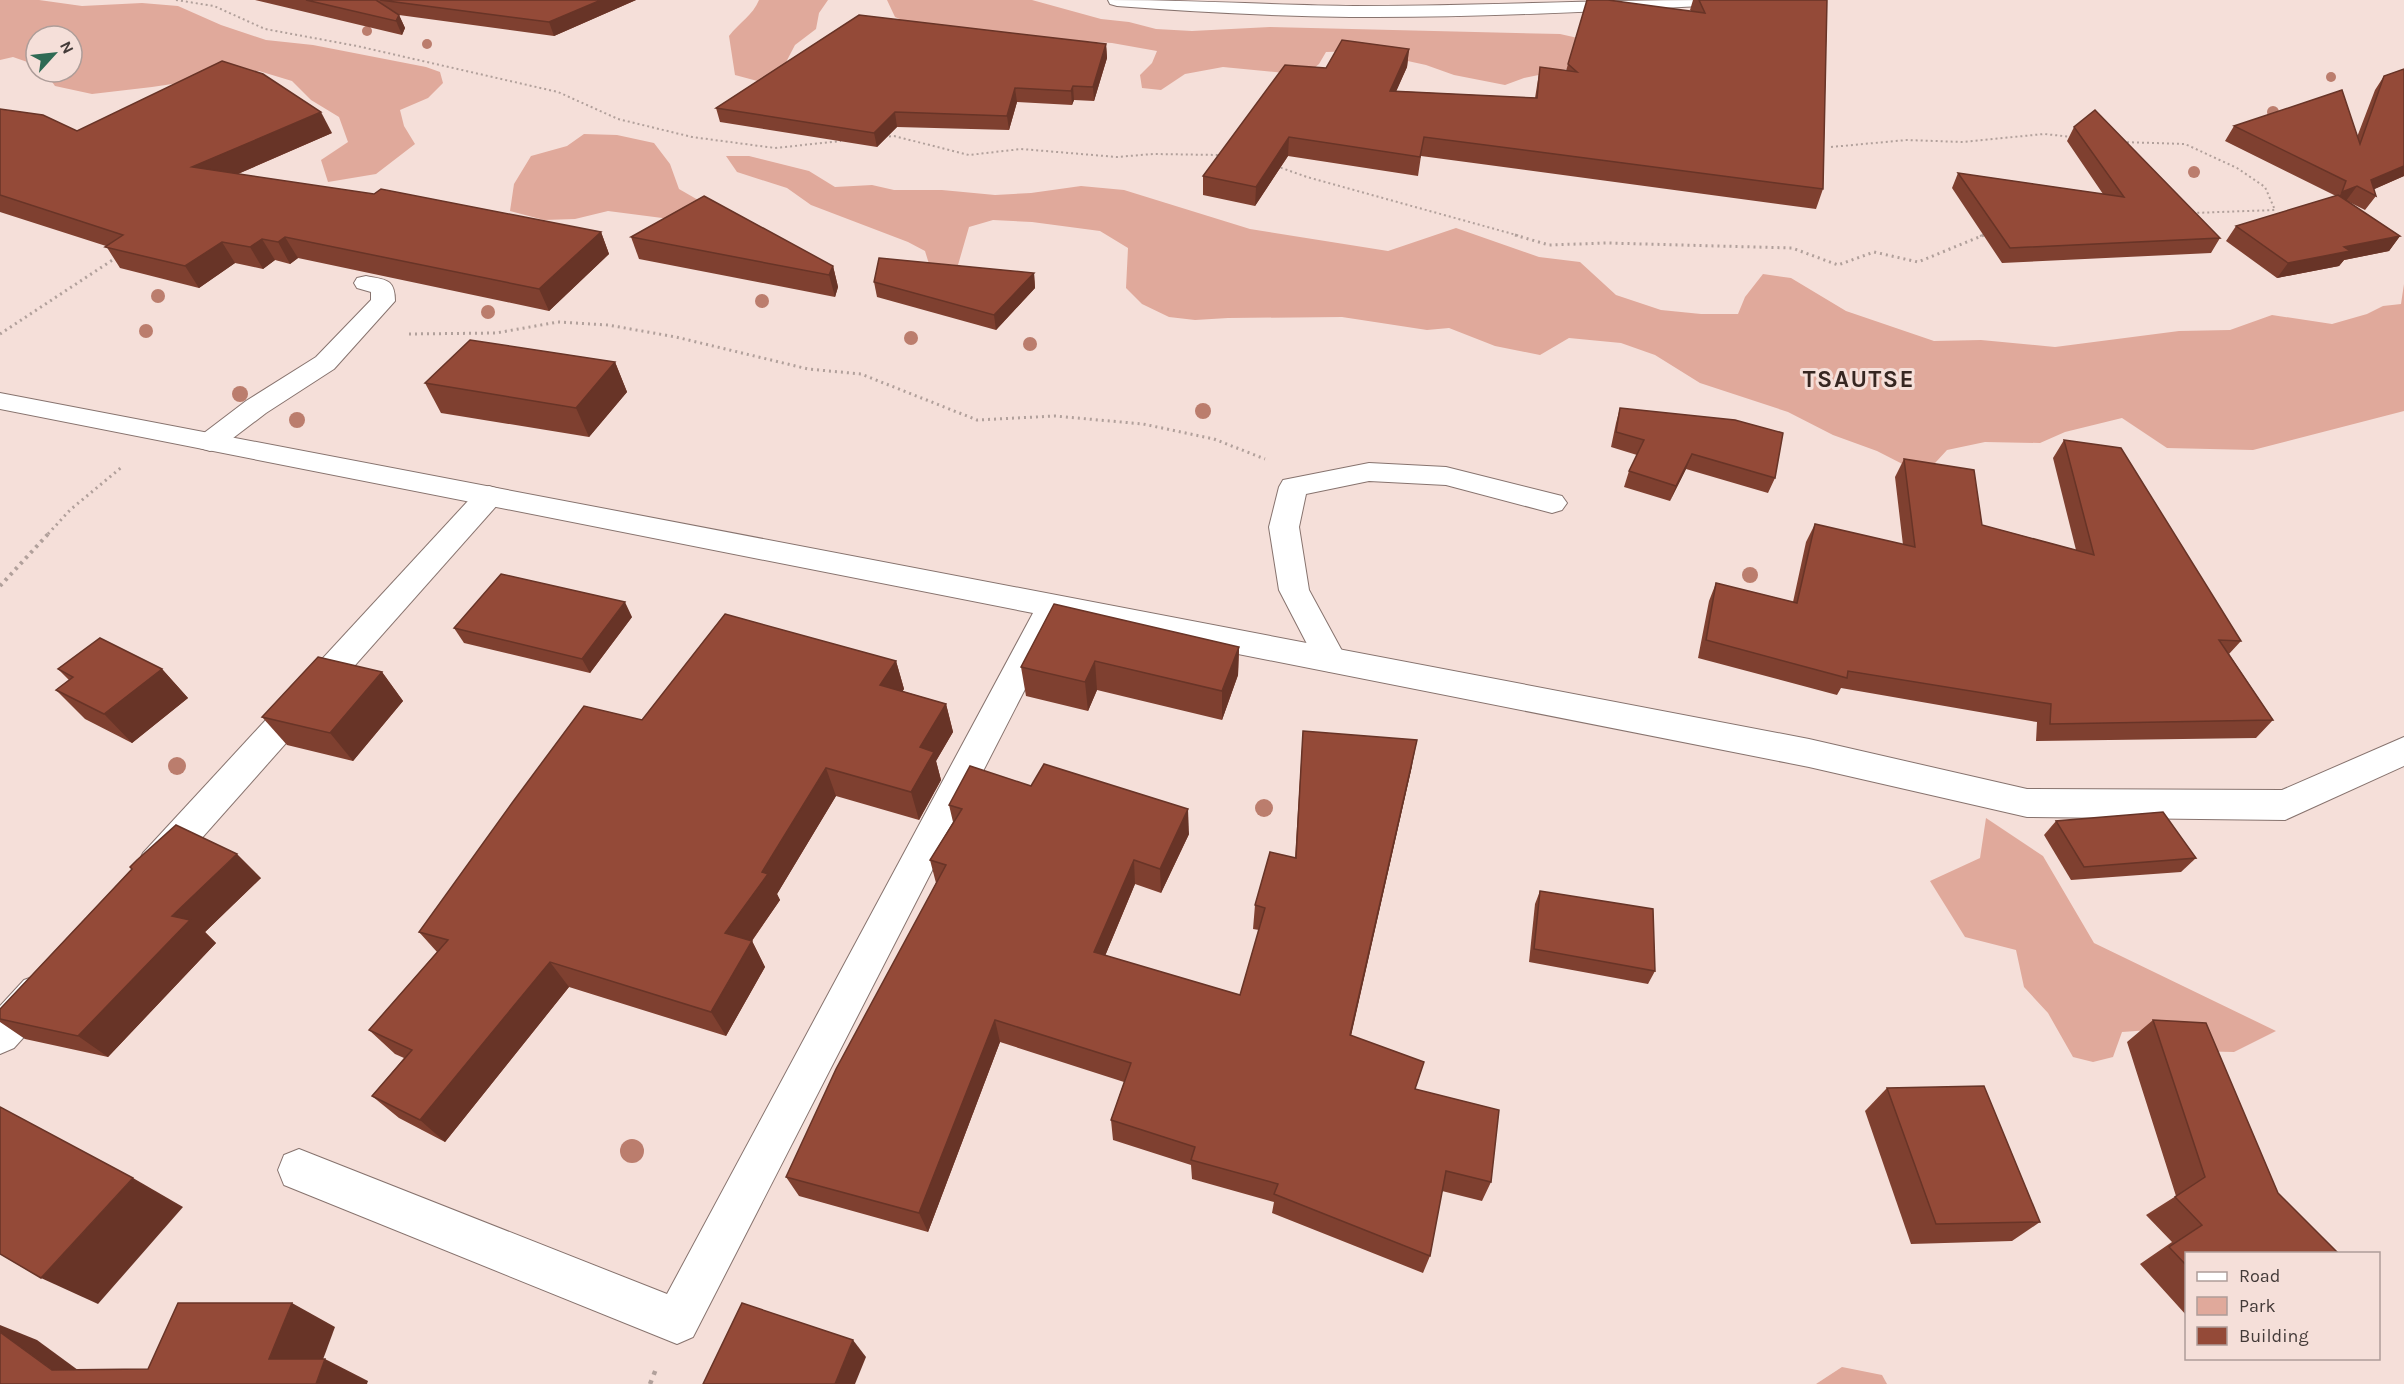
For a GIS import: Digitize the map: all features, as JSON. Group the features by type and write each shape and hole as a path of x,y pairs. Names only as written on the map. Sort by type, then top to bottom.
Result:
{"street":[{"path":"1117,0 1237,9 1373,10 1512,9 1701,0"},
{"path":"210,442 256,407 325,363 351,337 383,301 383,288 366,283"},
{"path":"0,401 1809,753 2026,803 2285,805 2404,751"},
{"path":"1331,660 1294,590 1284,527 1293,487 1369,472 1446,476 1552,503"},
{"path":"136,885 489,496"},
{"path":"299,1170 676,1321 1053,605"},
{"path":"0,1035 56,973"}],"path":[{"path":"176,0 214,6 265,29 357,46 558,92 618,119 692,136 775,147 851,140"},
{"path":"1831,147 1907,141 1963,142 2044,134 2078,137"},
{"path":"883,137 894,136 969,155 1021,149 1118,157 1153,154 1222,155"},
{"path":"2112,141 2185,144 2237,168 2265,187 2276,210 2184,213"},
{"path":"1267,164 1549,245 1618,243 1792,248 1838,265 1874,252 1918,262 1983,234 1994,234"},
{"path":"0,334 121,254"},
{"path":"351,337 455,332 496,333 558,322 608,325 676,337 808,369 861,374 977,420 1055,416 1143,424 1214,439 1264,457 1293,487"},
{"path":"0,586 70,510 162,432"}],"green space":[{"path":"0,0 39,0 82,6 142,3 178,6 221,25 266,40 313,45 426,67 440,72 443,83 428,98 400,110 404,126 415,144 376,174 328,182 321,160 348,142 339,117 311,100 292,81 259,71 92,94 55,86 54,84 84,84 84,24 24,24 24,61 13,57 0,60"},
{"path":"759,0 828,0 819,13 816,29 795,45 784,66 765,83 735,75 729,36 750,15"},
{"path":"887,0 1032,0 1101,19 1129,22 1156,29 1192,31 1270,27 1560,34 1618,47 1656,51 1524,78 1505,85 1454,75 1426,65 1362,51 1326,52 1319,64 1306,75 1223,67 1185,74 1161,90 1142,88 1140,75 1152,63 1157,51 1112,43 1048,42 918,27 895,17"},
{"path":"584,134 617,135 654,143 670,164 679,189 712,208 670,219 608,211 575,219 544,220 510,211 514,184 531,156 567,146"},
{"path":"726,156 749,156 809,171 835,187 872,185 894,190 942,190 995,195 1081,186 1124,190 1250,229 1388,251 1456,228 1539,257 1580,262 1616,295 1661,310 1701,314 1738,314 1745,297 1763,274 1791,278 1846,311 1934,341 1981,340 2055,347 2179,331 2230,330 2272,315 2332,324 2367,314 2383,306 2401,304 2404,284 2404,411 2253,450 2167,448 2122,418 2065,432 2040,443 1985,442 1947,450 1924,475 1877,451 1833,435 1788,412 1700,383 1655,355 1621,343 1569,338 1540,355 1495,346 1449,328 1427,330 1342,317 1195,320 1169,317 1142,304 1126,288 1128,248 1100,231 1032,222 993,220 969,227 958,265 929,264 925,251 908,242 811,205 787,188 737,172"},
{"path":"1986,818 2043,856 2094,943 2276,1031 2234,1052 2188,1051 2150,1030 2122,1032 2113,1057 2093,1062 2073,1057 2048,1013 2024,987 2016,950 1965,937 1930,881 1980,858"},
{"path":"1842,1367 1882,1375 1887,1384 1816,1384"}],"building":[{"path":"306,0 376,0 399,15 396,21"},
{"path":"380,0 601,0 549,22"},
{"path":"1587,0 1608,0 1705,13 1699,0 1827,0 1823,189 1424,137 1420,157 1289,137 1256,187 1203,176 1285,65 1326,68 1342,40 1409,49 1390,91 1537,98 1540,67 1577,72 1568,64"},
{"path":"859,15 1106,44 1093,87 1073,86 1071,91 1015,88 1007,116 895,112 874,133 716,108"},
{"path":"222,61 263,74 321,112 192,167 374,194 381,189 601,232 539,289 285,237 278,242 262,239 250,247 222,242 185,266 105,247 123,235 0,195 0,109 43,115 77,131"},
{"path":"2404,69 2404,166 2371,180 2376,196 2357,186 2342,192 2346,181 2234,126 2342,90 2360,144 2384,76"},
{"path":"2095,110 2220,238 2010,248 1958,173 2124,197 2074,127"},
{"path":"2338,195 2400,236 2344,247 2350,251 2288,263 2236,226"},
{"path":"704,196 833,266 829,275 631,237"},
{"path":"879,258 1034,273 994,315 874,282"},
{"path":"470,340 615,362 576,408 425,383"},
{"path":"1620,408 1735,420 1783,433 1775,478 1692,454 1676,486 1629,471 1644,440 1616,432"},
{"path":"2064,440 2121,448 2241,641 2219,640 2273,720 2050,724 2051,704 1848,671 1847,678 1706,640 1716,583 1797,603 1815,524 1915,547 1904,459 1974,470 1982,525 2094,555"},
{"path":"501,574 625,602 582,659 454,628"},
{"path":"1054,604 1239,647 1222,691 1095,661 1085,682 1021,667"},
{"path":"725,614 896,661 880,685 946,704 920,747 934,752 911,792 826,768 762,872 768,874 725,933 752,941 711,1012 550,962 420,1120 372,1096 412,1050 369,1030 448,940 419,932 512,803 584,706 642,720"},
{"path":"100,638 162,669 104,714 56,690 73,677 58,669"},
{"path":"318,657 382,672 330,733 262,717"},
{"path":"1303,731 1417,740 1350,1035 1424,1062 1415,1089 1499,1110 1491,1182 1446,1171 1430,1256 1274,1194 1278,1184 1191,1160 1195,1147 1111,1120 1131,1063 995,1020 919,1213 786,1177 836,1069 946,865 930,860 962,809 949,805 970,766 1031,786 1044,764 1188,809 1160,869 1134,860 1094,952 1240,995 1265,908 1255,905 1270,852 1296,858"},
{"path":"2163,812 2196,858 2084,867 2056,821"},
{"path":"176,825 237,854 172,916 190,920 78,1036 0,1019 0,1009 132,869 130,867"},
{"path":"1540,891 1653,909 1655,971 1534,949"},
{"path":"2153,1020 2206,1023 2278,1193 2337,1252 2185,1252 2185,1264 2169,1247 2202,1225 2175,1197 2205,1177"},
{"path":"1984,1086 2040,1222 1936,1224 1887,1088"},
{"path":"0,1107 133,1178 41,1278 0,1254"},
{"path":"178,1303 292,1303 269,1359 325,1359 316,1384 0,1384 0,1332 52,1370 148,1369"},
{"path":"742,1303 853,1340 835,1384 703,1384"}],"district":[{"name":"TSAUTSE","path":"1859,379"}]}
